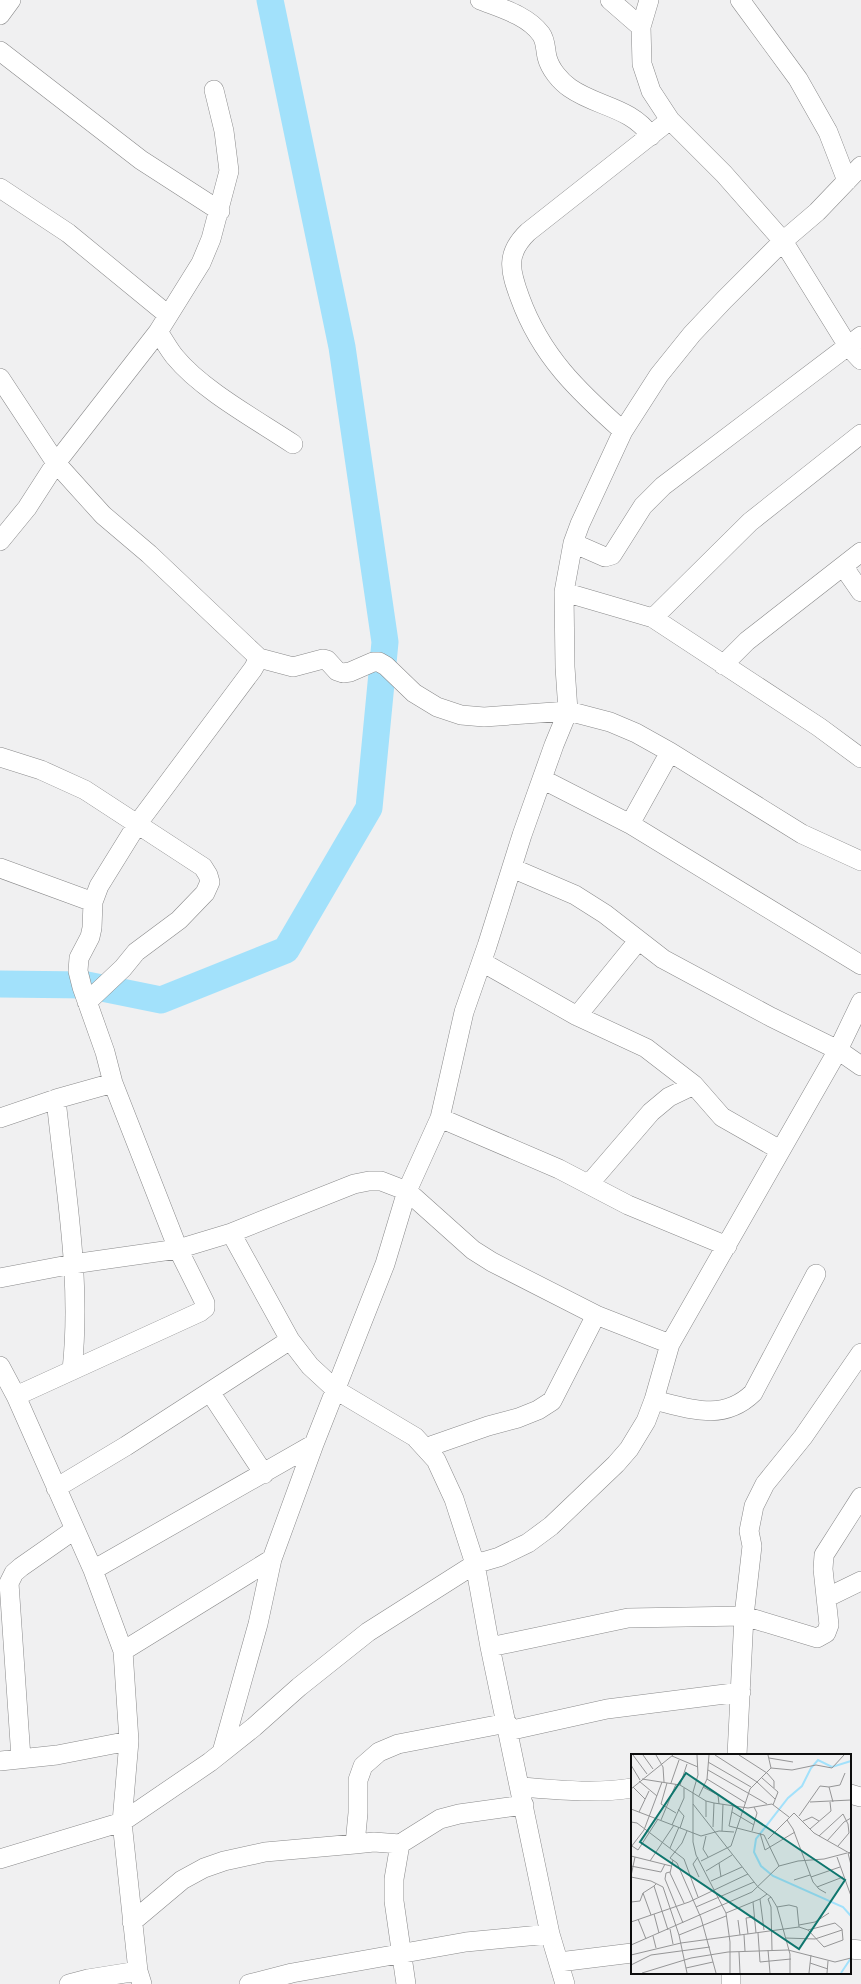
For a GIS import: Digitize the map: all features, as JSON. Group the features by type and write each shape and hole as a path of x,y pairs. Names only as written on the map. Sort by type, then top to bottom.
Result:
{"street":[{"path":"0,15 11,0"},
{"path":"480,0 518,16 532,25 541,34 546,44 547,57 551,68 570,88 596,102 633,117 643,125 651,136"},
{"path":"610,0 641,27"},
{"path":"649,0 641,27 642,64 651,91 670,120 724,174 783,241 854,341 861,360"},
{"path":"740,0 798,80 828,132 847,181"},
{"path":"0,51 141,160 220,211"},
{"path":"0,541 27,508 56,463 158,332 201,263 220,211 229,171 224,131 214,90"},
{"path":"623,431 572,383 554,363 540,342 526,317 511,276 511,257 518,242 528,232 670,120"},
{"path":"222,1752 258,1624 272,1559 314,1444 385,1264 407,1191 440,1118 464,1012 542,779 568,711 565,667 564,592 573,543 623,431 659,375 692,334 783,241 817,212 861,166"},
{"path":"0,188 68,233 168,316"},
{"path":"158,332 175,357 190,372 212,389 293,444"},
{"path":"573,543 605,557 612,555 643,506 663,486 854,341"},
{"path":"0,378 56,463 103,515 149,554 259,658 293,667 322,659 327,660 337,671 343,673 350,672 373,662 379,662 386,666 414,693 437,707 461,715 484,717 568,711 610,722 636,733 670,752 802,834 861,861"},
{"path":"653,618 750,522 861,434"},
{"path":"723,665 747,641 861,552"},
{"path":"843,566 861,592"},
{"path":"564,592 653,618 819,727 861,758"},
{"path":"16,1396 200,1312 205,1308 205,1303 178,1249 113,1083 105,1052 87,1002 78,971 79,958 90,937 92,928 93,902 99,886 138,823 253,669 259,658"},
{"path":"630,824 670,752"},
{"path":"0,757 40,770 85,790 138,823 203,867 208,875 210,882 206,893 179,920 136,952 123,968 87,1002"},
{"path":"542,779 630,824 861,965"},
{"path":"0,868 93,902"},
{"path":"512,868 575,895 605,914 638,941 663,958 771,1017 838,1050 861,1066"},
{"path":"577,1016 638,941"},
{"path":"482,962 577,1016 646,1048 694,1085 722,1117 780,1150"},
{"path":"0,1859 122,1822 254,1728 299,1687 368,1632 475,1564 499,1557 528,1543 551,1526 616,1464 629,1449 646,1421 654,1400 670,1344 838,1050 861,1002"},
{"path":"0,1118 56,1099 113,1083"},
{"path":"589,1184 651,1112 669,1097 694,1085"},
{"path":"56,1099 73,1264 76,1334 72,1370"},
{"path":"440,1118 559,1169 628,1205 727,1246"},
{"path":"0,1278 73,1264 178,1249 231,1233 354,1184 369,1181 381,1181 407,1191 473,1250 492,1262 596,1315 670,1344"},
{"path":"231,1233 290,1340 310,1366 336,1390 415,1437 436,1460 454,1499 475,1564 490,1647 521,1787 550,1934 565,1984"},
{"path":"654,1400 699,1411 714,1411 734,1408 745,1400 753,1393 816,1274"},
{"path":"425,1448 488,1426 518,1418 538,1410 552,1401 596,1315"},
{"path":"56,1488 126,1446 290,1340"},
{"path":"737,1754 744,1616 752,1546 749,1531 754,1506 765,1484 803,1437 861,1353"},
{"path":"0,1366 16,1396 93,1570 123,1651 129,1741 122,1822 132,1922 140,1978 88,1979 68,1984"},
{"path":"210,1392 264,1474"},
{"path":"93,1570 264,1474 314,1444"},
{"path":"490,1647 628,1618 744,1616 817,1638 826,1632 829,1625 824,1555 861,1497"},
{"path":"21,1758 9,1583 14,1573 21,1566 74,1530"},
{"path":"123,1651 272,1559"},
{"path":"826,1598 861,1581"},
{"path":"355,1844 358,1813 358,1780 363,1766 379,1752 398,1744 507,1727 606,1709 741,1692"},
{"path":"0,1761 64,1754 129,1741"},
{"path":"521,1787 583,1792 612,1792 631,1788"},
{"path":"851,1794 861,1797"},
{"path":"132,1922 182,1880 204,1868 224,1861 265,1852 374,1842 400,1844 440,1819 459,1814 524,1805"},
{"path":"400,1844 394,1879 394,1894 406,1984"},
{"path":"249,1984 292,1973 401,1955 466,1942 550,1934"},
{"path":"851,1949 861,1950"},
{"path":"559,1962 631,1953"}],"waterway":[{"path":"0,984 87,985 161,1000 286,950 369,808 385,642 342,347 270,0"}]}
